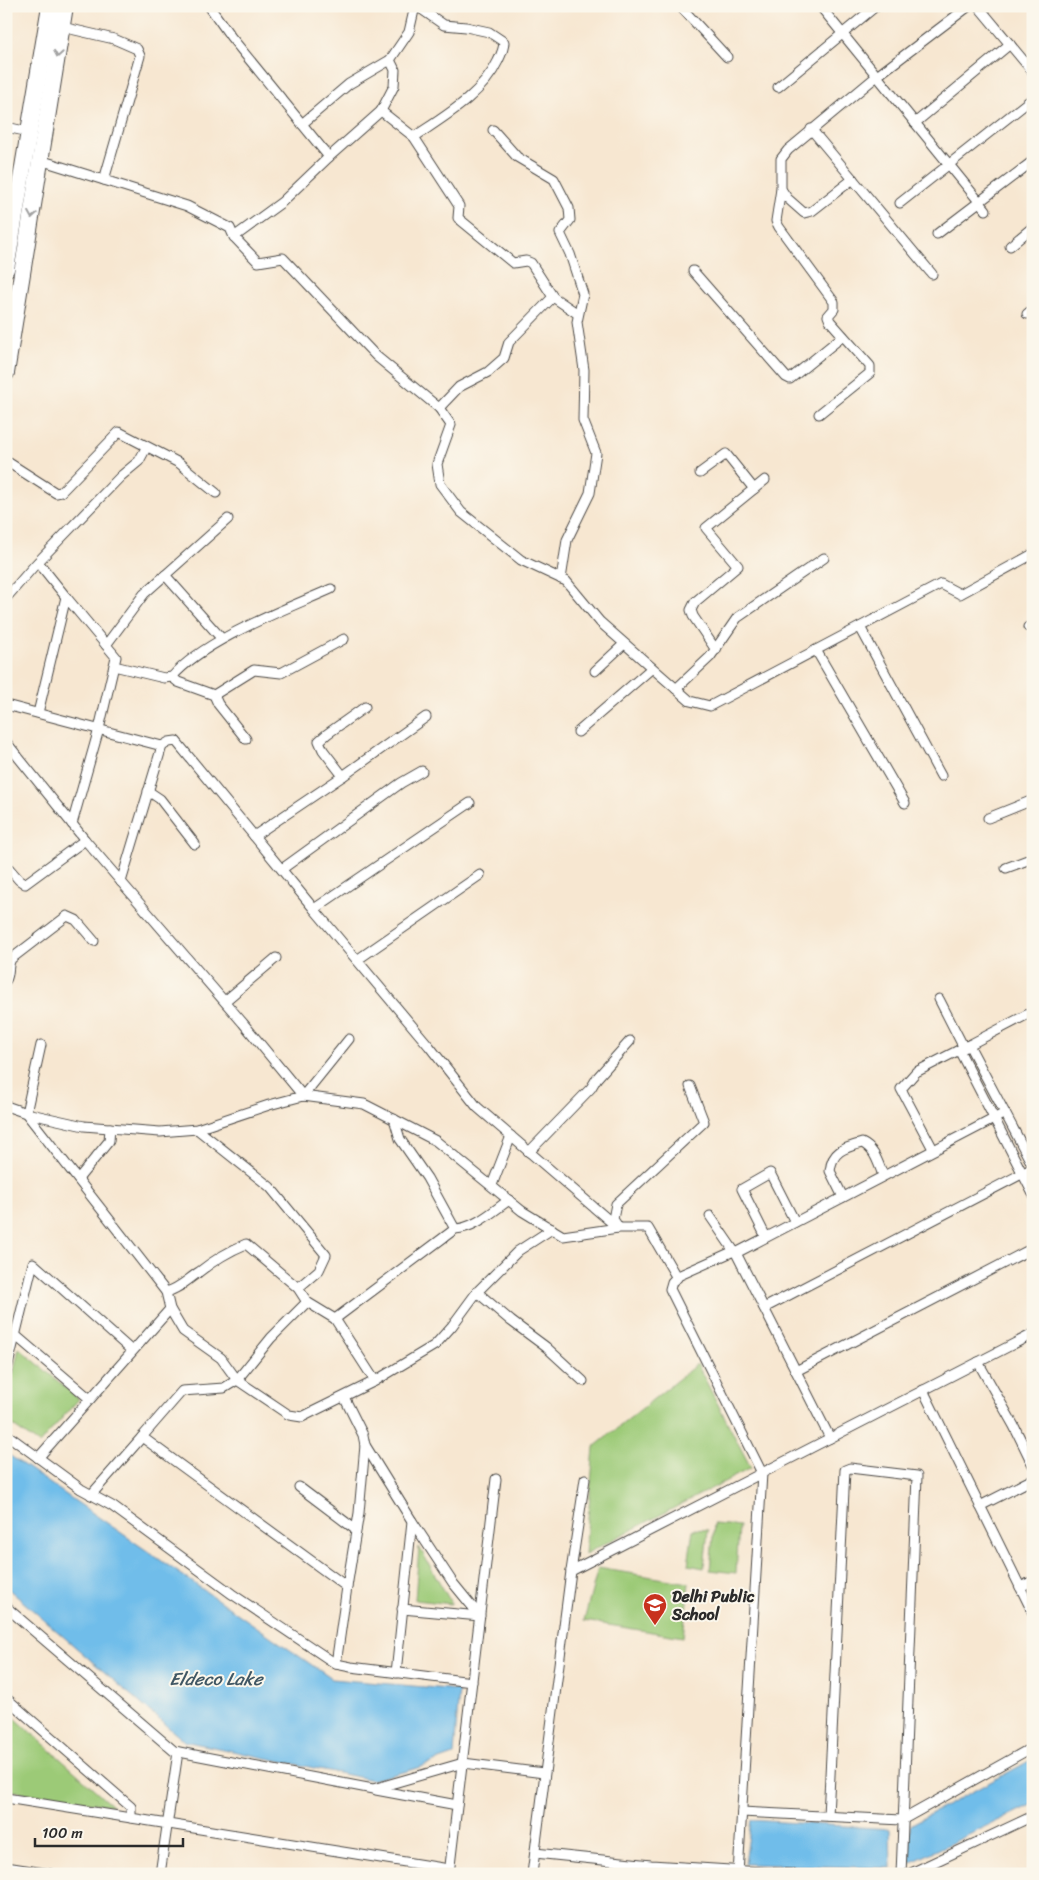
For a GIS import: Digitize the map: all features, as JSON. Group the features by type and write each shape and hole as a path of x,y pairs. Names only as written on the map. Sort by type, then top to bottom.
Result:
{"highway":[{"path":"6,270 50,6"},
{"path":"6,373 65,6"}],"street":[{"path":"209,6 231,37 329,157"},
{"path":"302,124 349,84 390,60 409,32 416,6 444,25 489,32 504,42 504,47 492,74 465,102 414,137"},
{"path":"680,6 727,57"},
{"path":"820,6 986,210"},
{"path":"778,87 876,6"},
{"path":"819,414 870,373 871,370 870,366 828,316 834,309 834,302 779,228 776,221 781,189 781,159 811,128 969,6"},
{"path":"983,8 1033,72"},
{"path":"62,27 114,39 137,49 140,56 104,180"},
{"path":"915,123 1010,44"},
{"path":"234,237 282,202 381,111 394,86 395,70 390,60"},
{"path":"900,203 1033,98"},
{"path":"381,111 414,137 459,206 458,218 513,263 526,261 531,263 554,297 578,314"},
{"path":"6,127 29,132"},
{"path":"811,128 932,274"},
{"path":"493,130 517,157 554,179 569,208 570,220 560,233 570,254 583,294 577,322 584,370 583,420 596,453 590,493 567,540 561,579"},
{"path":"40,160 187,206 230,228 234,237 258,262 284,258 376,356 439,408 451,426 437,464 440,484 461,512 521,560 566,581 600,622 690,702 710,706 941,584 960,594 1033,554"},
{"path":"937,234 1033,160"},
{"path":"781,189 787,198 804,213 812,211 853,179"},
{"path":"1010,246 1033,228"},
{"path":"693,271 786,377 790,379 843,336"},
{"path":"439,408 459,387 488,372 504,358 509,342 551,299"},
{"path":"6,461 56,493 61,492 119,432 146,448 179,463 216,493"},
{"path":"6,598 121,476 140,461 146,448"},
{"path":"700,473 726,454 754,489"},
{"path":"716,650 691,610 696,602 738,566 706,528 765,480"},
{"path":"106,645 144,594 228,519"},
{"path":"676,689 710,657 737,618 824,558"},
{"path":"38,562 116,657 99,730 72,824"},
{"path":"165,576 222,639"},
{"path":"172,678 179,669 222,639 331,589"},
{"path":"38,713 66,597"},
{"path":"860,627 941,776"},
{"path":"214,695 254,670 281,673 344,639"},
{"path":"595,671 624,644"},
{"path":"816,650 905,803"},
{"path":"114,666 164,678 172,678 214,695 218,704 246,739"},
{"path":"578,732 652,668"},
{"path":"6,705 162,746 176,741 429,1046 477,1107 618,1228"},
{"path":"343,776 319,742 327,734 365,707"},
{"path":"254,836 426,717"},
{"path":"6,742 85,840 304,1096"},
{"path":"121,882 162,746"},
{"path":"282,869 401,783 422,771"},
{"path":"148,791 160,799 195,844"},
{"path":"988,818 1033,800"},
{"path":"314,909 470,802"},
{"path":"6,865 25,884 85,840"},
{"path":"1006,868 1033,858"},
{"path":"357,960 480,875"},
{"path":"6,980 8,977 8,964 11,958 67,916 76,920 94,941"},
{"path":"224,1002 276,958"},
{"path":"939,999 964,1048 994,1117 1033,1194"},
{"path":"933,1150 901,1089 916,1072 1032,1012 1033,1014"},
{"path":"304,1096 349,1038"},
{"path":"529,1152 592,1088 597,1078 630,1041"},
{"path":"26,1113 41,1045"},
{"path":"764,1308 1033,1167 1005,1113 964,1048"},
{"path":"618,1228 613,1219 616,1204 704,1122 690,1086"},
{"path":"6,1106 26,1113 84,1126 160,1132 197,1129 268,1105 304,1096 364,1104 436,1141 522,1211 563,1236 618,1228 648,1228 676,1278"},
{"path":"26,1113 166,1292 170,1309 184,1331 221,1358 237,1380 289,1415 302,1417 344,1397 375,1382 435,1345 452,1326 477,1292 518,1251 552,1229"},
{"path":"739,1873 762,1473 670,1289 672,1282 676,1278 766,1237 994,1117 1005,1113"},
{"path":"394,1119 400,1139 427,1178 455,1229"},
{"path":"78,1179 109,1140 110,1128"},
{"path":"197,1129 270,1187 326,1255 319,1270 298,1288"},
{"path":"492,1185 511,1136"},
{"path":"843,1197 830,1172 834,1156 841,1151 862,1143 866,1145 872,1149 883,1176"},
{"path":"766,1237 742,1189 770,1173 795,1222"},
{"path":"335,1319 455,1229 465,1228 474,1224 509,1200"},
{"path":"710,1216 735,1252 830,1438"},
{"path":"166,1292 174,1290 198,1272 246,1244 298,1288 307,1302 335,1319 375,1382"},
{"path":"796,1371 1033,1248"},
{"path":"6,1373 34,1263 132,1351"},
{"path":"477,1292 546,1347 583,1381"},
{"path":"91,1494 182,1391 224,1388 237,1380 271,1338 307,1302"},
{"path":"38,1458 170,1309"},
{"path":"570,1571 1033,1334"},
{"path":"15,1335 90,1399"},
{"path":"978,1362 1014,1426 1033,1465"},
{"path":"923,1390 1033,1612"},
{"path":"336,1664 356,1530 365,1445 363,1435 344,1397"},
{"path":"6,1434 38,1458 112,1506 232,1594 336,1664 472,1682"},
{"path":"142,1436 347,1587"},
{"path":"365,1445 453,1583 480,1616"},
{"path":"828,1816 845,1470 850,1468 917,1476 901,1874"},
{"path":"980,1506 1033,1478"},
{"path":"6,1798 449,1871 496,1479"},
{"path":"532,1874 570,1571 585,1479"},
{"path":"299,1487 356,1530"},
{"path":"396,1673 412,1521"},
{"path":"1020,1587 1033,1581"},
{"path":"6,1607 174,1752 457,1805"},
{"path":"402,1609 480,1616"},
{"path":"6,1698 131,1807 131,1818"},
{"path":"742,1812 902,1820 1033,1748"},
{"path":"160,1874 178,1752"},
{"path":"373,1789 463,1763 544,1773"},
{"path":"909,1874 1033,1816"},
{"path":"535,1852 739,1873 792,1874"},
{"path":"6,1867 51,1874"}],"green space":[{"path":"19,1348 79,1399 39,1444 6,1421 6,1404"},
{"path":"697,1364 751,1468 585,1554 594,1447"},
{"path":"714,1524 739,1526 736,1573 710,1570"},
{"path":"693,1529 708,1530 704,1568 688,1565"},
{"path":"419,1547 452,1604 415,1600"},
{"path":"598,1568 689,1583 683,1637 584,1621"},
{"path":"6,1710 113,1806 6,1790"}],"water":[{"name":"Eldeco Lake","path":"6,1453 332,1679 459,1690 454,1755 411,1770 372,1780 184,1741 6,1587"},
{"path":"1033,1759 1033,1804 910,1863 910,1825"},
{"path":"751,1820 890,1829 891,1868 745,1864"}],"place":[{"name":"Delhi Public School","path":"655,1626"}]}
